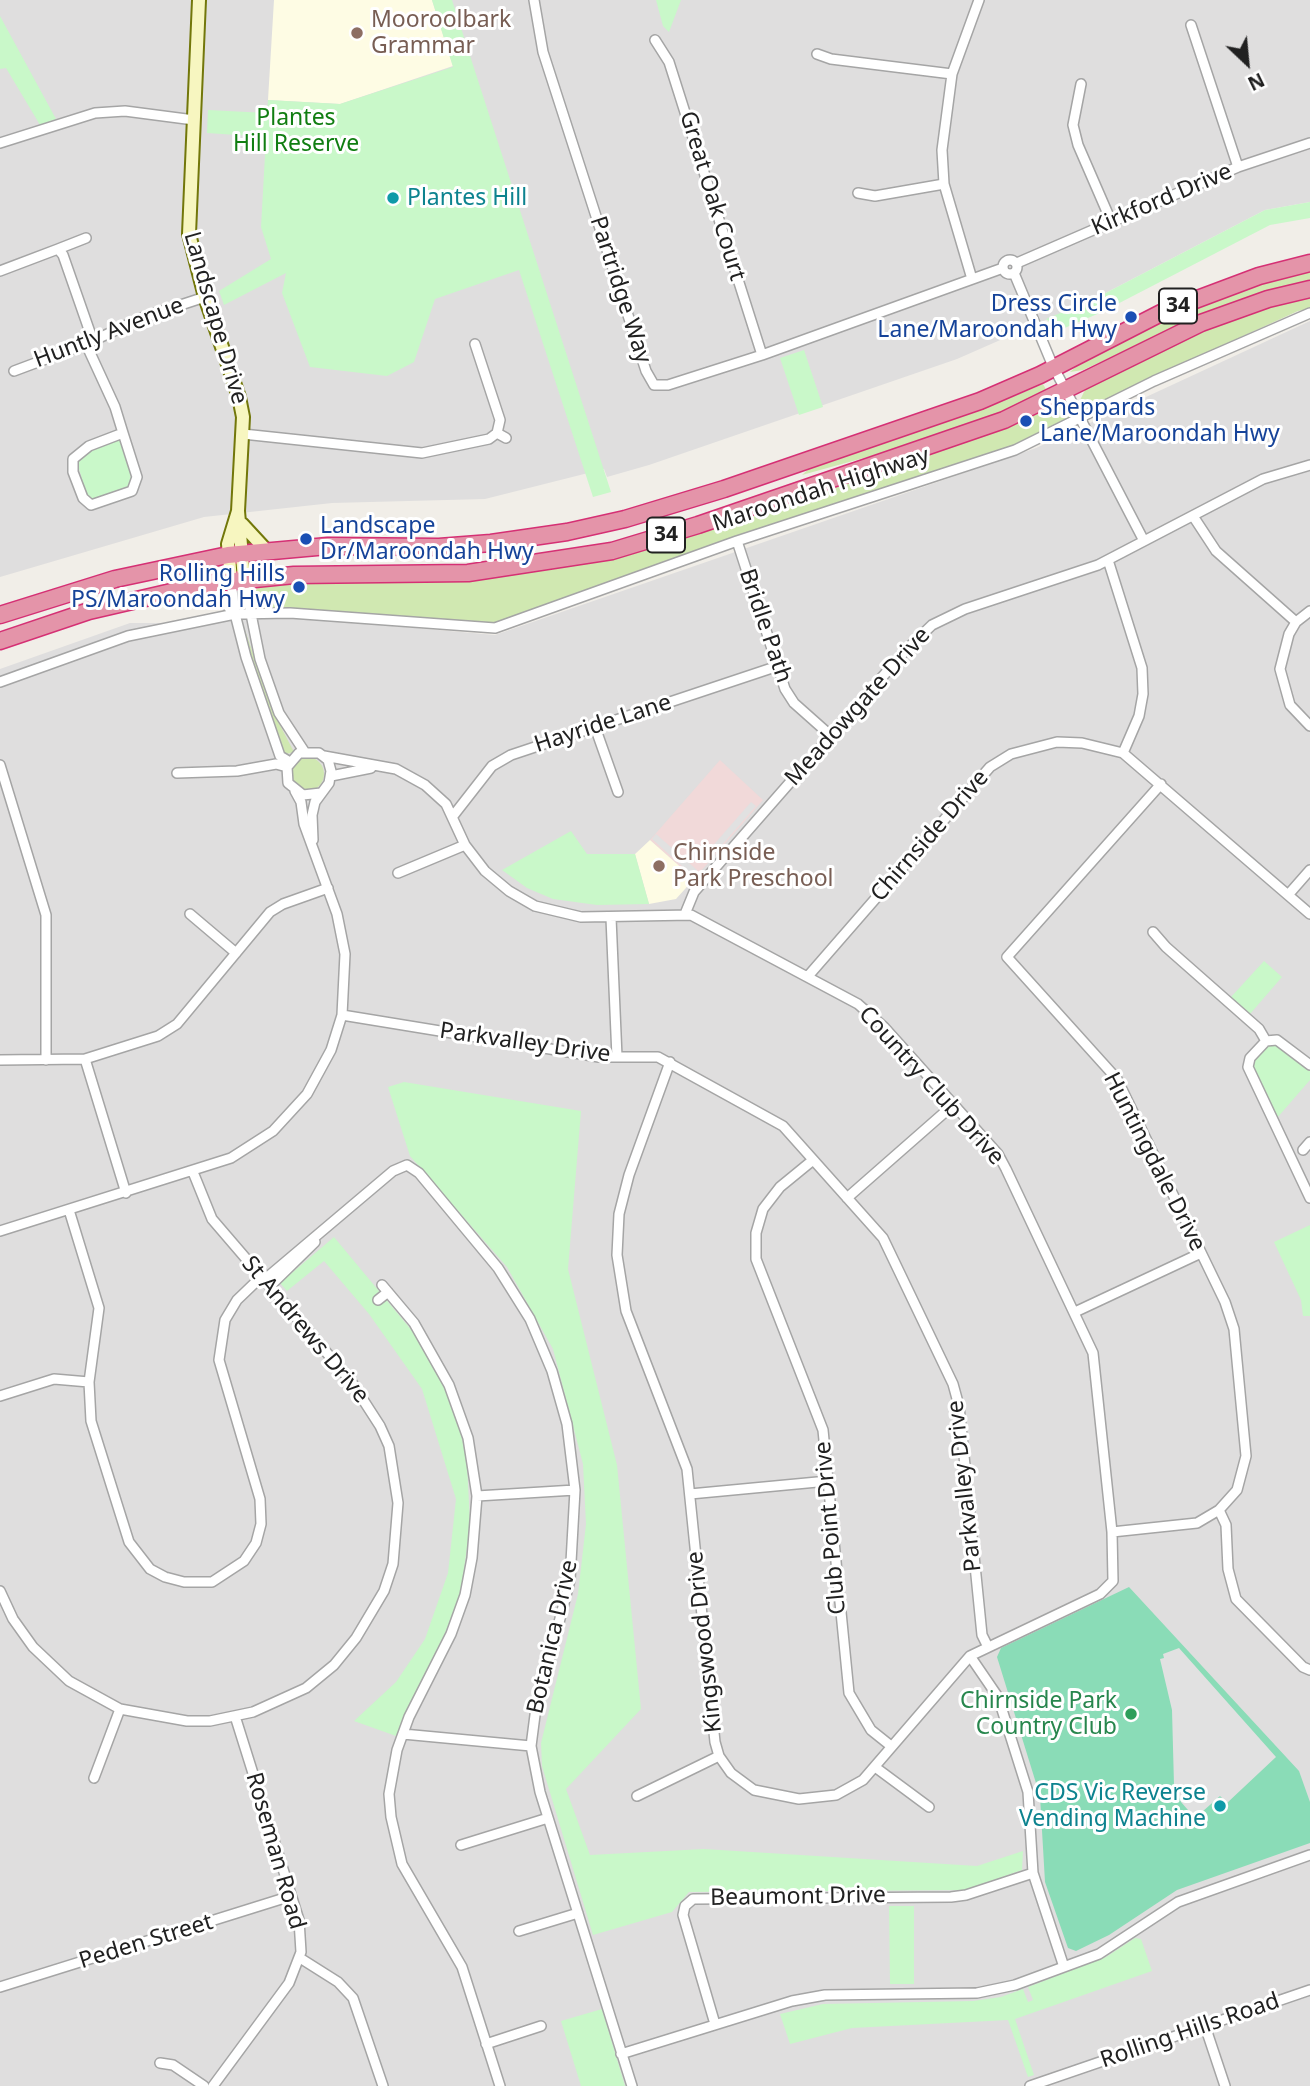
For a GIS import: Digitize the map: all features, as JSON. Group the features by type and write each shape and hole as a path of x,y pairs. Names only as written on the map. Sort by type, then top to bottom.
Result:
{"highway":[{"name":"Maroondah Highway","path":"0,615 115,579 235,554 328,546 439,547 567,532 654,511 961,408 1054,368 1120,333 1200,297 1310,263"},
{"name":"Maroondah Highway","path":"0,641 89,611 206,584 294,575 468,573 578,558 659,537 1004,420 1067,392 1201,323 1249,305 1310,289"},
{"path":"790,466 797,491"}],"street":[{"name":"Landscape Drive","path":"199,0 187,214 192,252 239,397 243,434 240,518 228,544 235,554 237,580"},
{"name":"Partridge Way","path":"534,0 543,52 649,380 654,385 668,385 762,355 1003,268"},
{"path":"972,279 944,184 942,150 952,75 979,0"},
{"path":"1191,25 1238,167"},
{"name":"Great Oak Court","path":"655,40 669,62 762,355"},
{"path":"817,54 831,59 952,75"},
{"path":"1081,84 1073,125 1078,145 1111,221"},
{"path":"0,143 95,113 125,111 194,120"},
{"name":"Kirkford Drive","path":"1003,268 1007,260 1017,263 1238,167 1310,143"},
{"path":"858,193 875,196 944,184"},
{"path":"0,271 86,239"},
{"path":"58,249 63,255 89,343 123,433 137,477 132,491 91,505 83,498 76,481 73,459 89,446 123,433"},
{"path":"1017,263 1014,273 1054,368 1144,541"},
{"path":"1003,268 1007,273 1014,273"},
{"name":"Huntly Avenue","path":"14,370 89,343 144,317 205,297"},
{"name":"Maroondah Highway","path":"0,681 128,636 235,614 290,613 495,628 737,541 1015,450 1154,381 1310,313"},
{"path":"475,344 499,415 497,433"},
{"path":"243,434 422,453 481,441 497,433"},
{"path":"497,433 506,438"},
{"name":"Meadowgate Drive","path":"685,914 694,892 918,636 932,625 965,609 1108,560 1263,479 1310,465"},
{"path":"1193,516 1216,551 1296,622"},
{"path":"240,518 266,550"},
{"name":"Bridle Path","path":"737,541 775,667 794,703 830,735"},
{"path":"1108,560 1142,668 1143,694 1139,716 1123,753"},
{"path":"237,580 279,713 304,751 324,756 330,765 331,776 312,815 313,849"},
{"path":"0,1231 193,1172 231,1158 252,1146 292,1113 320,1074 342,1015 345,954 339,922 295,791 288,783 288,764 280,756 235,614 237,580"},
{"path":"206,584 235,614"},
{"path":"1310,611 1296,622 1281,656 1282,680 1290,705 1310,726"},
{"name":"Hayride Lane","path":"453,816 485,774 501,760 775,667"},
{"path":"595,727 618,793"},
{"name":"Chirnside Drive","path":"809,975 990,767 1011,754 1057,742 1082,743 1123,753 1310,914"},
{"path":"177,773 237,771 288,764 304,751"},
{"name":"Country Club Drive","path":"324,756 401,771 425,785 437,794 453,816 465,845 495,881 522,899 565,915 611,918 685,914 713,924 809,975 871,1012 998,1154 1075,1312 1097,1369 1115,1572 1111,1584"},
{"path":"0,765 46,915 46,1060"},
{"name":"Country Club Drive","path":"331,776 380,767"},
{"name":"Huntingdale Drive","path":"1161,784 1007,957 1117,1079 1231,1316 1246,1456 1237,1490 1219,1510"},
{"path":"295,791 308,796 321,793"},
{"path":"398,873 465,845"},
{"path":"1287,895 1310,870"},
{"path":"0,1060 85,1059 158,1036 177,1024 276,908 328,888"},
{"path":"190,914 236,953"},
{"path":"611,918 617,1057"},
{"path":"1153,932 1166,947 1259,1029 1266,1041"},
{"name":"Parkvalley Drive","path":"342,1015 617,1057 658,1057 769,1115 783,1126 873,1225 889,1250 957,1395 982,1635 988,1647"},
{"path":"1310,1065 1278,1040 1266,1041 1250,1058 1248,1066 1310,1198"},
{"path":"85,1059 126,1193"},
{"name":"Kingswood Drive","path":"670,1062 629,1175 620,1214 617,1255 626,1311 683,1454 690,1494 712,1727 719,1756 731,1773 754,1790 799,1799 843,1792 863,1780 970,1656 1100,1594 1111,1584"},
{"path":"847,1198 953,1105"},
{"name":"Club Point Drive","path":"813,1160 780,1187 763,1209 756,1233 756,1259 822,1430 849,1693 871,1730 891,1746"},
{"name":"Botanica Drive","path":"69,1210 99,1308 89,1382 91,1421 129,1542 149,1569 184,1582 212,1582 229,1573 244,1561 256,1543 261,1512 222,1376 220,1339 229,1312 400,1166 413,1167 498,1268 530,1319 552,1371 568,1424 575,1490 570,1580 535,1715 531,1746 548,1818 632,2086"},
{"name":"St Andrews Drive","path":"0,1591 13,1619 51,1666 69,1681 120,1709 187,1721 235,1716 276,1703 306,1688 334,1665 374,1612 393,1564 398,1536 395,1477 389,1446 380,1426 351,1381 212,1219 193,1172"},
{"path":"1075,1312 1201,1253"},
{"path":"378,1300 385,1288 414,1324 439,1365 455,1399 468,1438 477,1496 472,1558 459,1614 404,1734 393,1766 389,1794 395,1841 414,1888 459,1959 500,2086"},
{"path":"0,1396 54,1380 89,1382"},
{"path":"690,1494 828,1480"},
{"path":"477,1496 575,1490"},
{"path":"1112,1532 1197,1523 1219,1510 1226,1525 1228,1569 1236,1599 1303,1667 1310,1670"},
{"path":"970,1656 998,1697 1028,1792 1033,1873 1064,1968"},
{"path":"94,1778 120,1709"},
{"name":"Roseman Road","path":"213,2086 289,1983 300,1958 300,1930 291,1896 235,1716"},
{"path":"404,1734 531,1746"},
{"path":"637,1796 719,1756"},
{"path":"875,1767 929,1807"},
{"path":"461,1845 548,1818"},
{"path":"621,2054 792,2001 825,1995 985,1992 1064,1968 1099,1954 1178,1902 1310,1855"},
{"name":"Beaumont Drive","path":"715,2024 683,1915 688,1902 693,1899 951,1897 966,1895 1033,1873"},
{"name":"Peden Street","path":"0,1987 291,1896"},
{"path":"519,1931 578,1913"},
{"path":"300,1958 338,1982 353,1998 383,2086"},
{"name":"Rolling Hills Road","path":"1030,2086 1310,1990"},
{"path":"486,2043 541,2026"},
{"path":"1205,2026 1225,2086"},
{"path":"160,2063 173,2066 204,2086"}],"shaded area":[{"path":"0,0 1310,0 1310,202 1265,210 1096,298 957,359 649,465 607,477 604,469 485,499 332,503 204,517 0,577"},
{"name":"Mooroolbark Grammar","path":"274,0 432,0 453,66 340,104 268,100"},
{"path":"1310,321 1310,2086 0,2086 0,669 130,623 203,623 279,616 495,635 1036,448"},
{"path":"720,760 763,800 694,879 650,840"},
{"path":"751,802 756,806 708,861 703,857"},
{"path":"656,834 697,870 692,875 652,839"},
{"name":"Chirnside Park Preschool","path":"650,840 694,879 676,899 649,904 635,854"},
{"path":"1179,1648 1276,1757 1227,1803 1220,1796 1193,1820 1186,1812 1188,1810 1181,1802 1174,1785 1172,1710 1160,1659 1164,1658 1163,1654"}],"green space":[{"name":"Plantes Hill Reserve","path":"432,0 452,0 611,492 593,497 519,270 435,299 414,362 387,376 310,367 282,293 286,273 224,305 219,291 271,259 261,227 266,137 207,133 208,110 267,113 268,100 340,104 453,67"},
{"path":"656,0 681,0 669,32 663,26"},
{"path":"0,16 56,119 40,125 6,68 0,69"},
{"path":"1310,202 1310,218 1270,225 1102,312 1060,330 1046,319 1096,298 1265,210"},
{"path":"1310,268 1310,283 1157,336 1083,370 1070,372 1087,357 1192,305"},
{"path":"1310,297 1310,309 1298,311 1208,352 1093,408 1081,407 1079,402 1085,390 1201,331 1261,309"},
{"path":"804,350 823,407 799,415 780,358"},
{"path":"1043,384 1047,391 1005,412 918,443 802,475 811,467 1000,402"},
{"path":"1058,404 1064,404 1070,410 1068,421 1029,440 767,526 502,621 483,625 258,607 252,596 259,586 499,577 558,568 657,547 960,443"},
{"path":"113,439 122,441 125,446 123,450 132,472 130,477 136,478 129,489 125,487 93,500 86,494 77,461 82,454"},
{"path":"243,624 272,710 294,752 283,755 262,694"},
{"path":"307,757 319,762 324,774 319,786 307,791 295,786 290,774 295,762"},
{"path":"571,831 587,854 635,854 649,904 597,905 553,899 527,888 502,870"},
{"path":"1264,961 1282,977 1250,1014 1231,997"},
{"path":"1274,1044 1310,1070 1310,1080 1277,1118 1253,1068 1254,1060 1265,1047"},
{"path":"404,1082 581,1111 568,1269 617,1465 641,1709 566,1789 590,1855 704,1849 977,1866 1023,1851 1022,1870 965,1890 689,1892 672,1912 593,1935 542,1766 541,1743 578,1594 586,1524 583,1464 553,1349 507,1267 410,1156 388,1087"},
{"path":"1310,1225 1310,1316 1303,1316 1301,1300 1274,1242"},
{"path":"334,1237 423,1344 448,1395 460,1428 467,1464 470,1523 461,1593 439,1648 396,1736 354,1721 396,1682 425,1639 448,1573 456,1499 422,1389 369,1314 324,1261 287,1291 280,1283"},
{"name":"Chirnside Park Country Club","path":"1129,1587 1299,1771 1310,1802 1310,1843 1177,1890 1109,1935 1076,1951 1068,1948 1045,1882 1040,1796 997,1657 1001,1648"},
{"path":"889,1906 914,1906 914,1984 890,1984"},
{"path":"1135,1938 1141,1939 1152,1971 1015,2019 1034,2075 1028,2077 1008,2020 852,2028 790,2044 780,2014 823,2004 973,2001 1001,1997 1023,1989 1028,2002 1033,2000 1028,1987 1106,1957"},
{"path":"602,2009 625,2086 581,2086 561,2021"}],"place":[{"name":"Mooroolbark Grammar","path":"357,33"},
{"name":"Plantes Hill","path":"393,198"},
{"name":"Dress Circle Lane/Maroondah Hwy","path":"1131,317"},
{"name":"Sheppards Lane/Maroondah Hwy","path":"1026,421"},
{"name":"Landscape Dr/Maroondah Hwy","path":"306,539"},
{"name":"Rolling Hills PS/Maroondah Hwy","path":"299,587"},
{"name":"Chirnside Park Preschool","path":"659,866"},
{"name":"Chirnside Park Country Club","path":"1131,1714"},
{"name":"CDS Vic Reverse Vending Machine","path":"1220,1806"}]}
